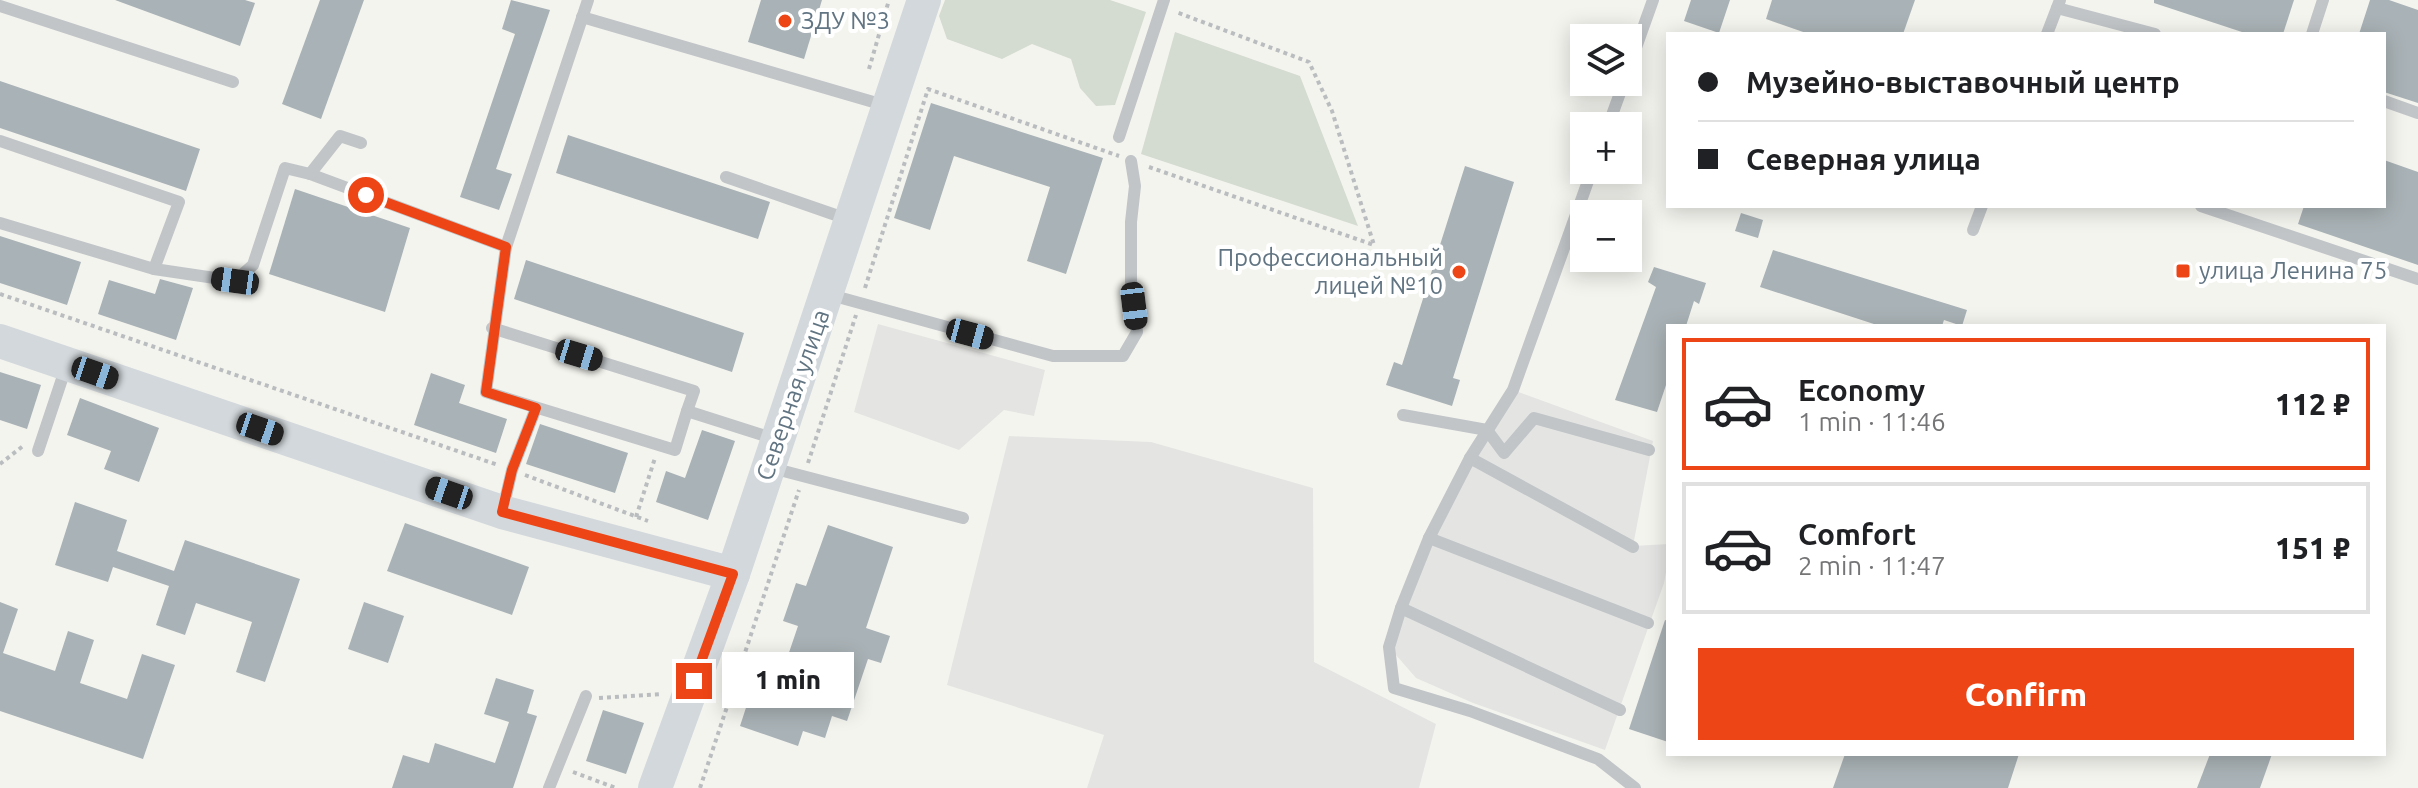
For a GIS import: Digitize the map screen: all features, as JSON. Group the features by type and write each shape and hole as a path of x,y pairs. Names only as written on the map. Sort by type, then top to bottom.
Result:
{"street":[{"name":"Северная улица","path":"655,788 733,574 853,221 924,0"},
{"path":"0,341 502,512 733,574"}],"lane":[{"path":"492,328 694,391 675,450 486,392 492,328 506,247 588,0"},
{"path":"1642,31 1653,0"},
{"path":"2313,32 2323,0"},
{"path":"2048,32 2058,4 2149,32"},
{"path":"1119,137 1168,5"},
{"path":"0,6 233,82"},
{"path":"582,17 890,107"},
{"path":"2386,102 2418,113"},
{"path":"310,174 340,136 361,143"},
{"path":"0,141 179,202 154,269"},
{"path":"827,294 1053,356 1123,356 1137,332 1131,281 1131,222 1135,186 1131,161"},
{"path":"0,223 154,269 235,281 253,265 285,168 310,174 506,247"},
{"path":"726,177 853,221"},
{"path":"1587,184 1513,390 1470,458 1429,538 1389,647 1394,688 1470,711 1598,759 1635,788"},
{"path":"1973,230 1981,208"},
{"path":"2207,208 2418,279"},
{"path":"38,451 67,364"},
{"path":"502,512 512,470 536,408"},
{"path":"687,411 773,454 963,518"},
{"path":"1403,415 1487,430 1504,453 1534,418 1649,450"},
{"path":"1470,458 1633,547"},
{"path":"1429,538 1648,623"},
{"path":"1401,608 1620,710"},
{"path":"549,788 586,696"}],"path":[{"path":"869,69 889,0"},
{"path":"928,89 1374,245 1332,111 1309,62 1168,5"},
{"path":"0,464 22,446 38,451"},
{"path":"636,517 656,455"},
{"path":"700,788 799,488"},
{"path":"586,696 625,699 656,696 672,690"},
{"path":"556,766 616,788"}],"shaded area":[{"path":"945,0 1110,0 1146,12 1115,105 1096,106 1080,88 1071,59 1032,44 1002,59 947,39 939,16"},
{"path":"1175,32 1300,76 1358,226 1141,154"},
{"path":"878,324 1045,370 1034,416 1004,410 959,450 854,412"},
{"path":"1513,390 1653,441 1633,546 1666,544 1666,572 1605,750 1473,703 1416,678 1389,647 1429,538"},
{"path":"1009,436 1151,442 1313,488 1314,662 1436,724 1419,788 1087,788 1104,735 947,685"}],"building":[{"path":"115,0 245,0 255,3 240,46"},
{"path":"320,0 364,0 321,119 282,104"},
{"path":"511,0 550,10 496,169 512,174 499,210 460,197 515,34 502,29"},
{"name":"ЗДУ №3","path":"761,0 822,0 804,59 748,42"},
{"path":"1691,0 1730,0 1719,32 1684,21"},
{"path":"1772,0 1915,0 1904,32 1803,32 1766,19"},
{"path":"2154,0 2294,0 2284,32 2242,32 2154,3"},
{"path":"2370,0 2389,0 2418,10 2418,103 2386,93 2386,32 2360,32"},
{"path":"0,81 200,149 186,191 0,128"},
{"path":"931,103 1103,158 1066,274 1027,261 1050,187 954,156 930,230 894,218"},
{"path":"568,135 770,202 758,239 556,173"},
{"path":"2386,161 2418,172 2418,265 2298,224 2303,208 2386,208"},
{"name":"Профессиональный лицей №10","path":"1465,166 1514,182 1453,378 1460,380 1452,406 1386,385 1394,362 1402,365"},
{"path":"295,189 410,228 385,312 269,274"},
{"path":"1741,213 1763,220 1758,238 1735,231"},
{"path":"0,236 81,262 67,305 0,283"},
{"path":"1773,250 1967,310 1963,324 1944,320 1943,324 1874,324 1760,287"},
{"path":"526,260 744,333 732,372 514,299"},
{"path":"1654,267 1706,283 1699,304 1694,301 1687,324 1666,324 1666,385 1657,412 1615,400 1656,287 1648,282"},
{"path":"160,279 193,288 176,340 98,314 109,280 155,294"},
{"path":"0,372 41,385 27,429 0,420"},
{"path":"431,373 465,385 459,403 507,419 496,453 414,425"},
{"path":"80,398 159,428 139,482 104,469 111,451 67,435"},
{"path":"540,424 628,453 615,493 526,464"},
{"path":"702,430 735,441 708,520 656,502 666,471 685,478"},
{"path":"75,502 127,520 117,551 174,571 185,540 300,579 265,682 236,672 252,622 196,603 185,635 156,625 169,586 113,567 108,582 55,565"},
{"path":"405,523 529,567 512,615 387,571"},
{"path":"828,525 893,547 866,628 890,636 881,663 868,659 847,721 832,716 825,738 803,731 798,746 740,726 757,674 779,682 798,626 783,621 796,583 806,586"},
{"path":"0,602 18,609 3,653 55,671 68,631 94,640 80,683 127,699 142,654 175,665 143,759 0,711"},
{"path":"364,602 404,616 388,663 348,649"},
{"path":"1665,620 1666,620 1666,741 1629,729"},
{"path":"496,678 534,690 527,713 537,716 513,788 392,788 403,755 429,763 435,743 495,763 509,722 484,714"},
{"path":"603,710 644,723 626,774 586,761"},
{"path":"1844,756 2018,756 2008,788 1833,788"},
{"path":"2209,756 2271,756 2260,788 2197,788"}],"place":[{"name":"ЗДУ №3","path":"785,21"},
{"name":"улица Ленина 75","path":"2183,271"},
{"name":"Профессиональный лицей №10","path":"1459,272"}],"route":[{"path":"366,195 506,247 486,392 536,408 512,470 502,512 733,574 694,681"}]}
